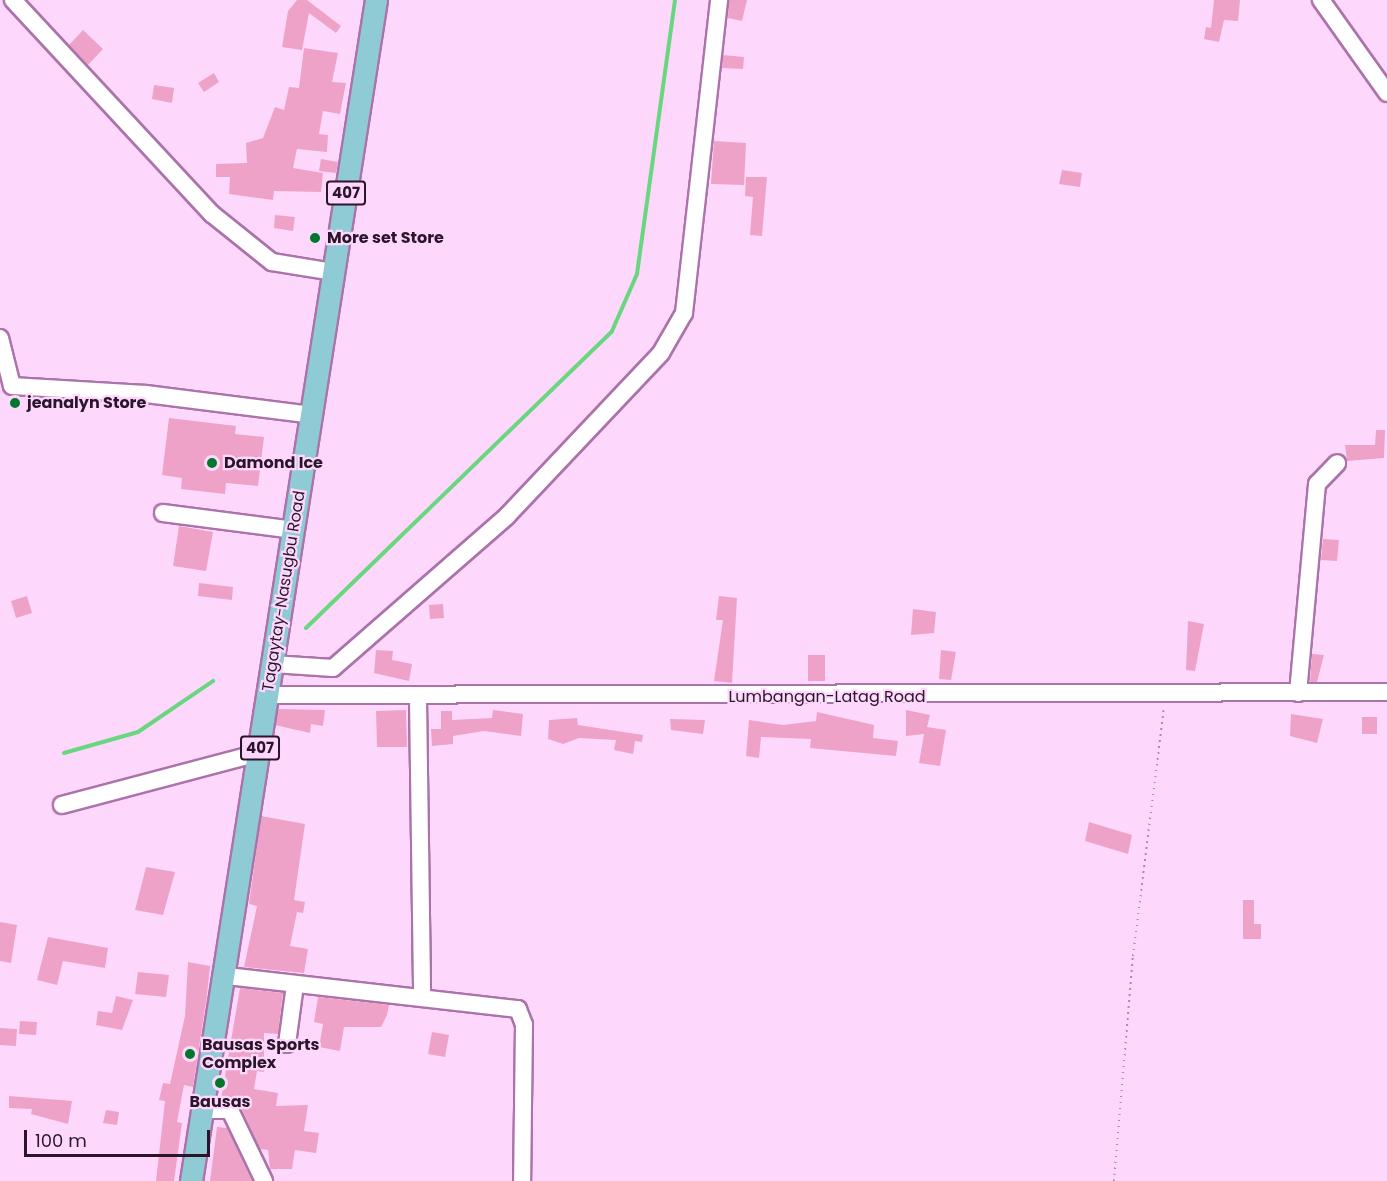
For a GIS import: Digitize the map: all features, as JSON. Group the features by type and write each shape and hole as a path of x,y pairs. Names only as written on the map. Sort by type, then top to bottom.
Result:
{"main road":[{"name":"Tagaytay-Nasugbu Road","path":"192,1181 227,976 259,753 376,0"}],"street":[{"path":"13,0 212,214 272,262 334,272"},
{"path":"273,664 333,668 507,516 661,352 684,313 719,0"},
{"path":"1321,0 1387,93"},
{"path":"0,338 12,386 146,394 312,415"},
{"path":"1298,693 1317,484 1337,463"},
{"path":"163,513 294,530"},
{"name":"Lumbangan-Latag Road","path":"268,695 418,699 1387,692"},
{"path":"418,699 422,995"},
{"path":"62,805 259,753"},
{"path":"227,976 295,985 422,995 511,1007 522,1013 522,1181"},
{"path":"287,1044 295,985"},
{"path":"205,1110 230,1110 264,1181"}],"path":[{"path":"1114,1181 1132,956 1166,694"}],"building":[{"path":"297,0 307,0 341,26 336,33 309,13 302,50 282,47 288,11"},
{"path":"729,0 747,0 742,21 728,18"},
{"path":"1214,0 1240,0 1238,21 1224,20 1219,42 1204,39 1206,27 1211,28"},
{"path":"83,30 103,49 88,65 69,45"},
{"path":"304,48 338,53 332,82 346,83 340,114 323,111 319,134 328,135 327,152 297,149 293,168 323,173 321,192 274,191 273,200 229,194 230,177 216,177 216,164 247,163 246,143 263,138 275,107 284,110 289,87 299,88"},
{"path":"723,55 744,57 743,69 722,68"},
{"path":"214,73 219,82 204,92 198,83"},
{"path":"154,85 174,88 172,103 152,99"},
{"path":"714,141 746,143 744,185 711,184"},
{"path":"321,159 338,162 336,173 319,171"},
{"path":"1062,170 1082,173 1080,187 1059,184"},
{"path":"746,177 767,177 762,236 750,235 753,197 745,196"},
{"path":"275,215 295,217 293,231 274,228"},
{"name":"Damond Ice","path":"169,418 236,426 235,434 264,437 258,486 226,483 225,494 181,489 182,478 162,475"},
{"path":"1376,430 1385,430 1384,458 1347,461 1345,445 1375,445"},
{"path":"179,526 213,532 206,571 173,566"},
{"path":"1323,539 1339,540 1337,561 1321,560"},
{"path":"199,583 233,587 232,600 198,596"},
{"path":"27,596 32,613 16,618 11,601"},
{"path":"719,596 737,598 732,683 714,681 723,620 716,620"},
{"path":"443,604 444,618 430,619 429,605"},
{"path":"913,609 936,612 934,633 911,635"},
{"path":"1188,621 1204,624 1195,671 1186,670"},
{"path":"376,650 393,651 392,660 412,664 409,681 374,673"},
{"path":"941,650 956,652 951,680 939,679"},
{"path":"1312,654 1324,655 1317,682 1310,682"},
{"path":"808,655 825,655 825,681 808,681"},
{"path":"278,709 325,710 323,726 311,724 310,733 275,725"},
{"path":"406,710 407,747 377,747 376,711"},
{"path":"493,710 523,714 521,736 484,731 453,736 453,744 432,746 431,729 441,729 441,711 452,711 452,720 492,718"},
{"path":"906,710 930,715 927,727 946,730 940,766 919,763 924,734 906,736"},
{"path":"817,712 874,725 873,738 898,741 896,756 810,748 811,739 761,737 759,758 746,756 749,720 783,725 816,721"},
{"path":"1291,714 1323,719 1317,743 1290,736"},
{"path":"1362,717 1377,717 1377,734 1362,734"},
{"path":"577,718 578,725 643,735 642,742 635,741 633,754 614,750 616,740 579,738 563,744 548,739 549,720"},
{"path":"670,719 705,720 703,734 671,730"},
{"path":"261,816 305,824 294,900 305,902 303,913 297,912 290,946 308,949 304,973 244,967 257,906 249,904"},
{"path":"1089,822 1132,835 1128,854 1085,841"},
{"path":"146,867 175,872 163,915 135,910"},
{"path":"1243,900 1254,900 1254,924 1261,924 1261,939 1243,939"},
{"path":"0,922 17,925 11,963 0,961"},
{"path":"48,937 108,948 105,968 63,961 57,985 37,980"},
{"path":"188,962 210,966 207,995 193,1087 184,1085 177,1122 182,1123 174,1181 156,1181 165,1101 159,1100 163,1083 170,1084 185,1016"},
{"path":"138,972 169,975 166,997 135,994"},
{"path":"240,988 283,993 278,1034 264,1033 264,1072 257,1071 254,1089 278,1093 276,1106 308,1105 304,1131 319,1133 316,1153 295,1150 292,1169 270,1169 268,1150 260,1149 238,1101 221,1099"},
{"path":"116,996 133,1000 122,1030 96,1025 98,1011 112,1013"},
{"path":"318,997 389,1005 381,1027 344,1027 340,1051 319,1047 323,1024 314,1022"},
{"path":"20,1021 37,1022 36,1035 19,1034"},
{"path":"0,1028 17,1029 16,1046 0,1045"},
{"path":"432,1032 449,1035 445,1057 428,1054"},
{"path":"9,1096 72,1101 68,1124 31,1114 32,1109 9,1108"},
{"path":"106,1110 119,1112 117,1125 103,1123"},
{"path":"217,1127 227,1128 252,1181 210,1181"}],"waterway":[{"path":"306,628 612,331 637,274 675,0"},
{"path":"64,753 138,732 213,681"}],"place":[{"name":"More set Store","path":"315,238"},
{"name":"jeanalyn Store","path":"15,403"},
{"name":"Damond Ice","path":"212,463"},
{"name":"Bausas Sports Complex","path":"190,1054"},
{"name":"Bausas","path":"220,1083"}]}
